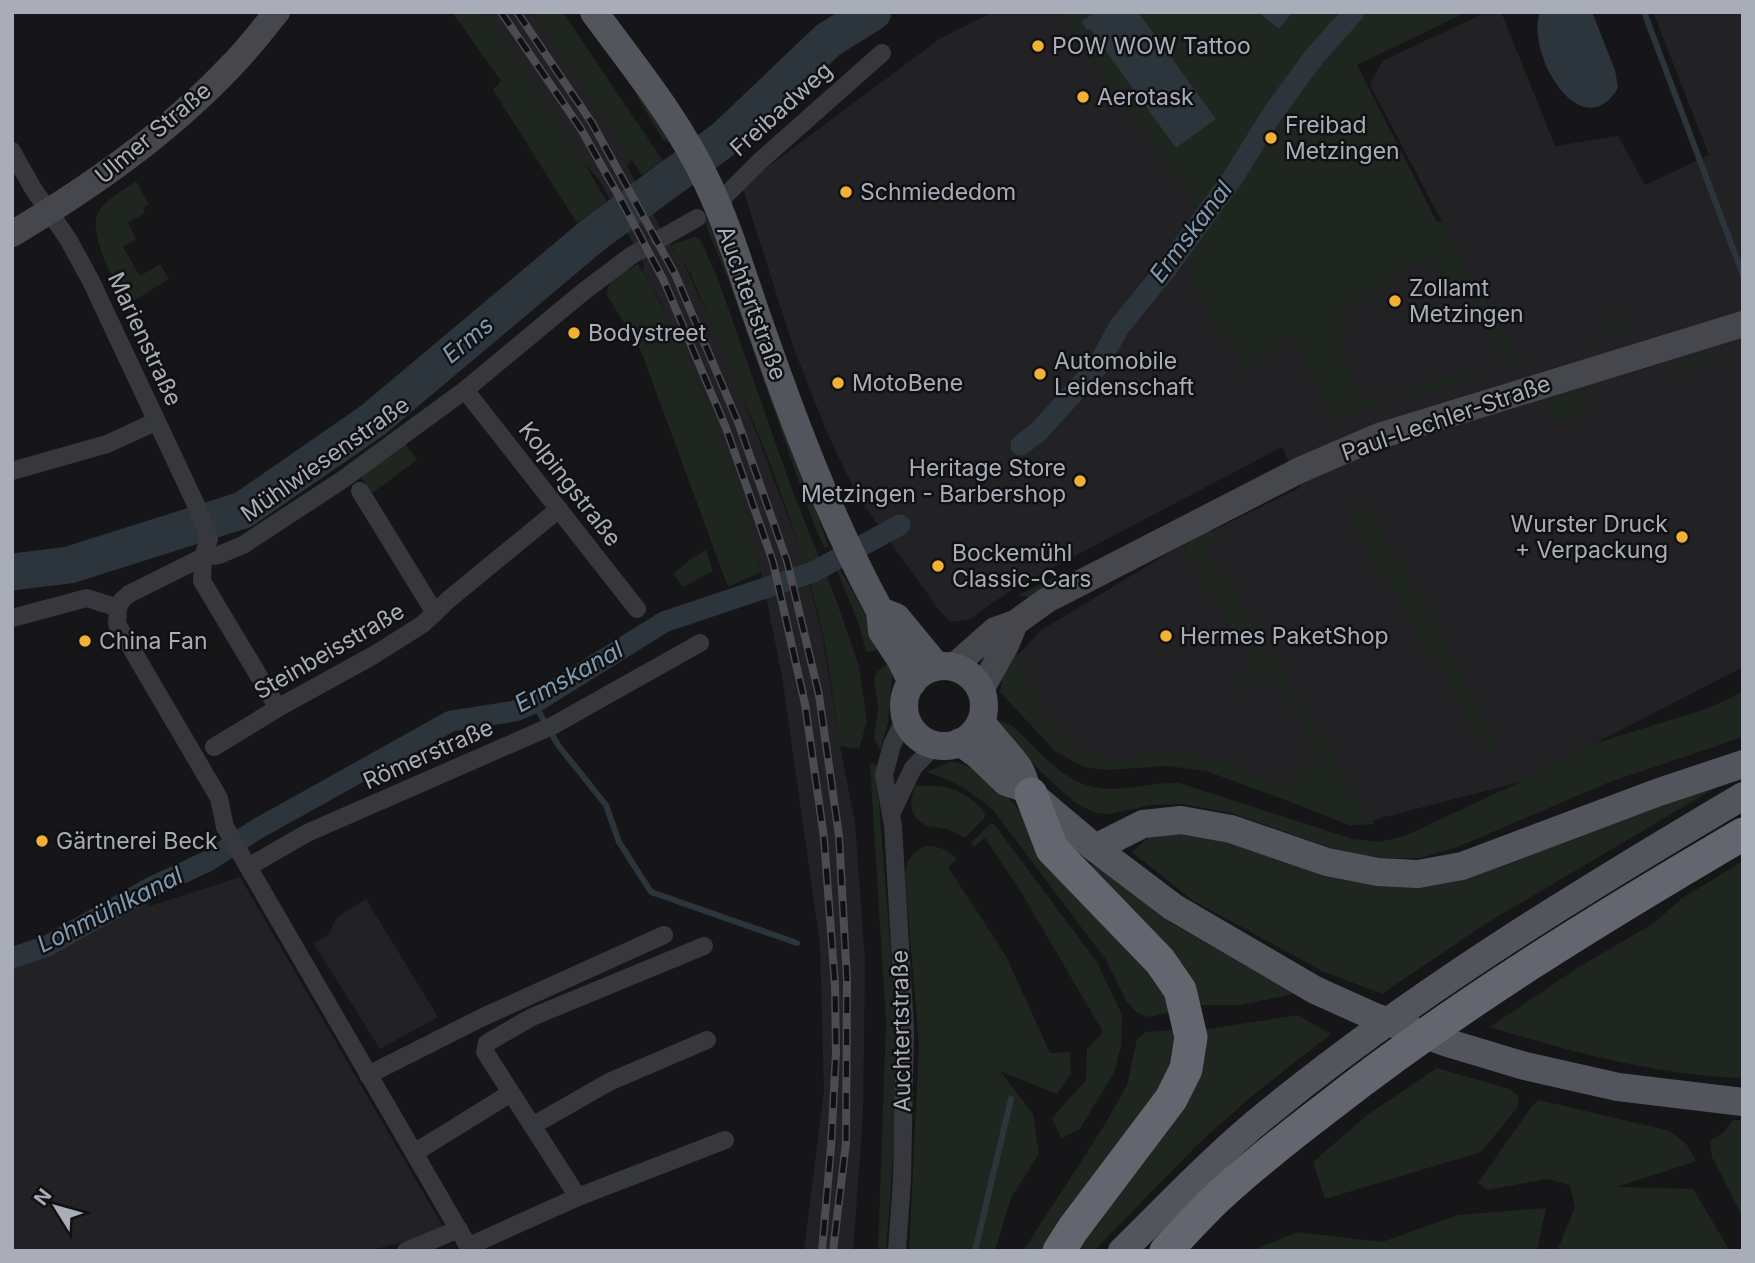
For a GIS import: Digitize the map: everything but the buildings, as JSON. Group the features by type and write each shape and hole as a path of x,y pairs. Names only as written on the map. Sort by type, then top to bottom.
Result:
{"highway":[{"path":"1029,791 1052,849 1160,961 1180,990 1191,1037 1186,1069 1171,1099 1059,1251"},
{"path":"1166,1251 1219,1197 1288,1138 1375,1070 1482,994 1611,911 1743,834"}],"main road":[{"name":"Auchtertstraße","path":"594,12 649,84 682,134 795,426 838,528 880,611 882,631 912,683"},
{"name":"Auchtertstraße","path":"880,611 896,617 945,667"},
{"path":"948,744 975,732 984,708 981,690 969,675 945,667 923,672 912,683 905,698 905,716 919,737 978,755 1006,782 1029,791 1095,848 1173,907 1315,990 1375,1017 1525,1066 1618,1087 1743,1102"},
{"path":"981,721 993,740 1020,768 1029,791"},
{"path":"1095,848 1143,824 1181,820 1231,830 1327,862 1378,872 1418,874 1462,866 1659,792 1743,764"},
{"path":"1122,1251 1200,1173 1266,1114 1346,1051 1454,975 1578,894 1743,796"}],"street":[{"name":"Ulmer Straße","path":"12,234 102,177 161,131 230,68 277,12"},
{"name":"Freibadweg","path":"708,202 759,162 882,53"},
{"name":"Marienstraße","path":"12,151 68,239 110,319 155,422 198,509 209,539 203,557"},
{"path":"660,239 708,202"},
{"name":"Mühlwiesenstraße","path":"118,608 122,600 130,594 203,557 219,555 254,538 342,480 465,390 632,255"},
{"name":"Paul-Lechler-Straße","path":"945,667 995,630 1015,623 1047,600 1300,470 1379,436 1743,324"},
{"name":"Kolpingstraße","path":"465,390 637,609"},
{"path":"12,471 107,444 155,422"},
{"path":"360,491 435,612"},
{"name":"Steinbeisstraße","path":"214,747 423,624 559,509"},
{"path":"203,557 202,581 278,708"},
{"path":"12,618 88,598 118,608 117,624 219,799 225,827 470,1248 578,1197 726,1140"},
{"name":"Paul-Lechler-Straße","path":"981,690 1015,623"},
{"name":"Römerstraße","path":"245,862 547,728 700,643"},
{"name":"Auchtertstraße","path":"897,1251 902,1179 905,1029 892,812 884,775 892,745 905,716"},
{"name":"Auchtertstraße","path":"892,812 914,768 948,744"},
{"path":"368,1075 484,1017 664,935"},
{"path":"578,1197 485,1052 487,1043 532,1017 704,946"},
{"path":"532,1126 608,1082 707,1040"},
{"path":"414,1153 511,1093"},
{"path":"406,1251 459,1229"}],"shaded area":[{"path":"452,12 483,12 584,163 607,202 577,223 493,90 501,81"},
{"path":"483,12 532,12 632,160 627,166 672,249 679,252 738,384 800,549 822,633 855,823 865,961 863,1114 853,1251 804,1251 824,1091 820,944 782,676 761,572 732,465 685,353 643,272 644,264 600,181 584,163"},
{"path":"532,12 563,12 663,161 642,175"},
{"path":"993,12 1059,12 1210,225 1292,330 1442,222 1370,85 1382,61 1487,12 1501,12 1555,146 1618,136 1645,185 1709,155 1653,12 1743,12 1743,667 1520,782 1350,826 1194,761 1074,757 1006,669 1040,631 1172,551 1301,487 1282,447 1016,587 968,620 950,622 858,497 828,435 794,349 742,186 941,38"},
{"name":"Freibad Metzingen","path":"1059,12 1467,12 1357,65 1437,222 1442,222 1521,362 1517,363 1487,341 1498,334 1471,287 1458,294 1451,291 1432,257 1339,310 1350,331 1336,340 1343,353 1340,355 1364,399 1374,395 1379,403 1336,421 1293,337 1244,370 1187,273 1210,225"},
{"path":"1095,12 1138,12 1216,119 1176,148 1090,29 1087,30 1081,22"},
{"path":"1264,12 1293,12 1279,29 1262,15"},
{"path":"1540,12 1592,12 1615,70 1618,88 1603,104 1588,108 1573,102 1560,88 1548,70 1541,50 1538,30"},
{"path":"634,91 650,109 671,141 669,143 662,139"},
{"path":"136,181 149,205 143,208 145,213 128,223 136,239 123,247 140,276 160,264 169,279 127,305 98,242 96,217 105,204"},
{"path":"707,219 733,280 829,547 825,548 817,533 729,282 704,220"},
{"path":"695,237 701,241 718,279 791,487 834,594 859,666 867,722 859,749 840,746 822,630 800,551 774,474 693,281 676,251 669,245"},
{"path":"638,264 678,337 701,387 744,503 761,572 728,587 641,351 607,295 613,280"},
{"path":"1616,317 1629,322 1630,330 1597,339 1609,322"},
{"path":"1693,350 1696,357 1716,350 1719,359 1683,371 1680,382 1673,364 1683,360 1683,353"},
{"path":"1468,369 1479,374 1404,400 1410,389"},
{"path":"1586,392 1592,406 1556,424 1544,401"},
{"path":"405,443 417,460 372,493 360,476"},
{"path":"1368,508 1374,514 1500,745 1489,751 1353,525 1351,517 1354,510"},
{"path":"1201,531 1210,531 1222,539 1206,547 1374,824 1345,822 1206,771 1167,766 1106,770 1084,767 1055,751 1000,692 1005,661 1014,652 1018,654 1043,709 1060,737 1070,747 1089,755 1117,758 1204,756 1280,784 1322,759 1270,672 1238,691 1235,684 1257,670 1187,555 1190,541"},
{"path":"706,550 713,571 683,587 673,574"},
{"path":"840,569 883,645 875,651 866,652 858,622 837,571"},
{"path":"1057,576 1057,584 1032,598 1018,595"},
{"path":"891,661 888,724 880,750 874,739 878,707 874,680 877,672"},
{"path":"1743,692 1743,737 1607,783 1460,846 1421,858 1381,858 1343,852 1231,813 1183,804 1150,805 1110,814 1095,813 1074,802 1040,771 997,724 998,721 1011,725 1056,768 1069,777 1097,788 1179,783 1353,839 1380,842 1407,835 1593,744 1706,709"},
{"path":"949,762 982,771 992,779 1016,806 1041,844 1152,962 1176,1011 1148,1017 1137,1013 1126,1001 1106,960 993,810 962,787 927,772"},
{"path":"870,763 877,765 896,1050 886,1251 878,1251 886,1023"},
{"path":"916,785 950,788 968,797 986,816 965,838 948,830 928,826 917,819 912,809"},
{"path":"1717,787 1485,924 1382,994 1322,971 1192,900 1132,852 1150,836 1181,832 1230,840 1374,883"},
{"path":"990,824 994,824 1097,962 1122,1015 1121,1046 1114,1073 1079,1130 1061,1138 1052,1118 1086,1080 1087,1049 1103,1032 1024,897 985,838 974,846 971,843"},
{"path":"925,846 942,849 957,859 948,867 1006,956 1050,1053 1070,1052 1071,1073 1057,1094 1000,1071 1033,1114 1039,1154 1011,1198 995,1251 909,1251 919,1046 905,876 910,858"},
{"path":"1743,861 1743,1078 1678,1072 1615,1061 1490,1027 1574,970 1654,923 1681,899"},
{"path":"1090,864 1170,922 1294,994 1241,1005 1199,1005"},
{"path":"240,877 446,1232 367,1251 12,1251 12,964 39,954 76,932 71,923 121,896 127,905 144,897 150,906"},
{"path":"366,899 438,1017 380,1049 314,944 329,934 337,917"},
{"path":"1297,1015 1331,1034 1252,1096 1197,1145 1094,1251 1069,1251 1202,1030"},
{"path":"1178,1030 1173,1071 1043,1251 1023,1251 1104,1126 1127,1085 1137,1039 1146,1032"},
{"path":"1437,1068 1509,1089 1518,1095 1518,1107 1481,1152 1325,1199 1313,1162 1367,1115"},
{"path":"1539,1100 1670,1131 1687,1145 1696,1161 1617,1187 1693,1189 1730,1251 1557,1251 1575,1207 1570,1185 1547,1179 1487,1190 1478,1183 1531,1107"},
{"path":"1733,1120 1743,1120 1743,1218 1712,1157 1710,1141 1724,1132"},
{"path":"1546,1208 1537,1251 1252,1251 1297,1232 1382,1242 1458,1215"}],"waterway":[{"name":"Erms","path":"12,572 69,565 243,510 373,420 593,235 724,139 828,40 873,12"},
{"name":"Ermskanal","path":"1021,445 1038,432 1097,367 1119,327 1167,268 1234,176 1273,113 1314,57 1354,12"},
{"path":"1644,12 1743,275"},
{"name":"Ermskanal","path":"12,958 47,946 152,887 208,861 257,829 451,721 515,711 534,703 664,622 813,572 900,525"},
{"path":"534,703 558,745 606,805 619,842 651,892 797,943"},
{"path":"975,1251 1011,1099"}],"tunnel":[{"path":"632,255 660,239"}],"railway":[{"path":"501,12 581,129 664,281 726,428 773,562 805,704 824,838 835,985 836,1052 822,1251"},
{"path":"517,12 592,123 675,274 738,422 787,561 819,695 839,836 847,980 846,1143 833,1251"}],"place":[{"name":"POW WOW Tattoo","path":"1038,46"},
{"name":"Aerotask","path":"1083,97"},
{"name":"Freibad Metzingen","path":"1271,138"},
{"name":"Schmiededom","path":"846,192"},
{"name":"Zollamt Metzingen","path":"1395,301"},
{"name":"Bodystreet","path":"574,333"},
{"name":"Automobile Leidenschaft","path":"1040,374"},
{"name":"MotoBene","path":"838,383"},
{"name":"Heritage Store Metzingen - Barbershop","path":"1080,481"},
{"name":"Wurster Druck + Verpackung","path":"1682,537"},
{"name":"Bockemühl Classic-Cars","path":"938,566"},
{"name":"Hermes PaketShop","path":"1166,636"},
{"name":"China Fan","path":"85,641"},
{"name":"Gärtnerei Beck","path":"42,841"}],"water label":[{"name":"Lohmühlkanal","path":"110,910"}]}
